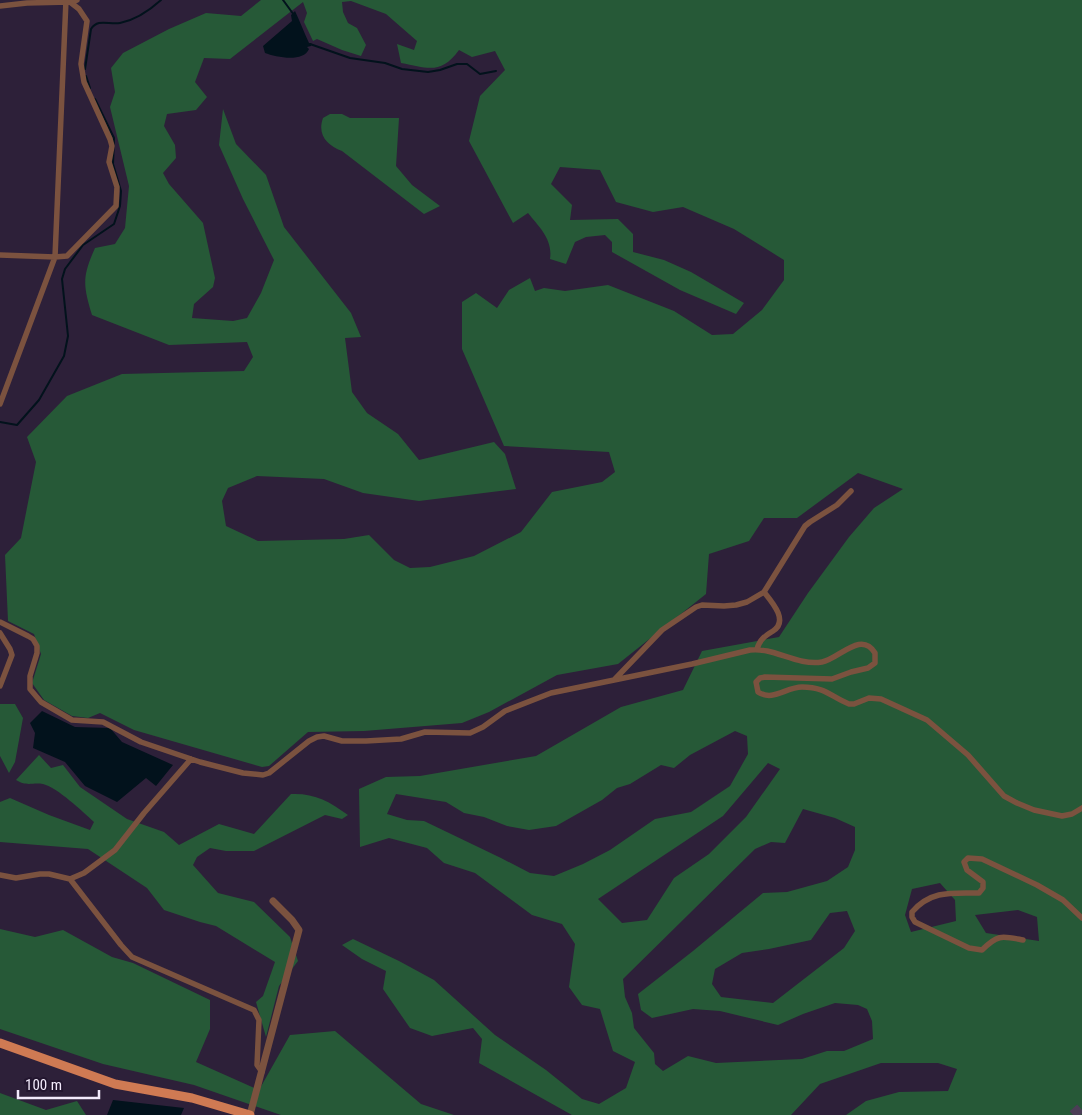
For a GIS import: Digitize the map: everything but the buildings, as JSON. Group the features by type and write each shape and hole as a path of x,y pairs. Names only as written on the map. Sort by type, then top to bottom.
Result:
{"main road":[{"path":"0,1042 115,1084 192,1098 250,1115"}],"street":[{"path":"0,6 77,0"},
{"path":"0,255 68,256 116,206 116,186 109,162 111,142 84,82 81,64 87,21 79,9 68,2"},
{"path":"0,404 55,257 68,2"},
{"path":"615,679 662,630 696,607 702,605 736,605 747,602 764,592 805,526 837,505 851,491"},
{"path":"757,649 761,639 775,630 779,622 777,608 764,592"},
{"path":"0,622 33,639 37,646 37,653 30,676 30,689 41,702 78,722 103,722 141,742 191,759 243,774 263,775 269,773 309,741 317,737 324,736 342,741 366,741 401,739 425,732 470,733 483,727 505,711 561,690 757,649 799,661 819,662 829,660 859,644 870,646 875,653 876,658 872,666 868,668 832,679 765,677 760,678 756,682 756,689 758,692 768,696 795,688 820,689 849,704 869,698 885,700 931,722 968,755 1008,799 1034,810 1053,815 1072,814 1082,808"},
{"path":"0,686 12,655 1,635"},
{"path":"0,875 16,878 49,874 70,879 84,873 115,850 191,759"},
{"path":"1023,940 999,937 992,940 982,950 969,948 915,922 912,918 912,912 920,903 940,894 979,893 983,888 983,882 967,870 964,862 968,858 982,858 1063,900 1082,918"},
{"path":"70,879 132,957 254,1010 259,1020 257,1065 262,1072"},
{"path":"250,1115 298,940 299,930 273,901"}],"green space":[{"path":"261,0 1082,0 1082,1115 846,1115 866,1101 899,1092 948,1091 957,1069 938,1063 881,1063 820,1084 791,1115 572,1115 479,1063 482,1039 473,1028 432,1036 410,1028 383,989 386,971 362,959 342,945 353,939 434,980 495,1035 546,1070 582,1099 599,1104 626,1088 635,1062 613,1051 600,1009 582,1005 569,987 575,944 562,924 532,915 475,873 444,863 427,848 389,838 360,847 359,789 386,777 420,776 536,756 621,707 683,690 702,651 779,637 849,537 874,508 903,489 858,473 797,518 764,518 749,541 709,554 706,594 618,664 557,675 489,712 462,723 364,731 308,732 269,766 262,767 134,730 100,713 88,718 72,716 44,700 32,683 41,654 34,634 8,621 5,555 21,538 36,462 27,437 67,396 122,374 244,371 253,357 247,342 169,345 92,315 85,281 88,266 95,248 115,244 125,228 129,186 110,107 115,92 111,68 123,53 169,29 206,13 241,16","holes":["351,1 386,14 417,41 414,50 397,44 401,63 433,68 446,63 459,50 472,57 495,51 505,70 480,96 469,141 513,223 528,213 541,228 547,239 550,259 566,264 575,242 586,237 605,235 612,242 612,252 680,290 736,314 744,303 691,272 664,260 633,252 633,234 618,219 570,220 572,205 551,184 560,167 600,170 616,202 653,212 683,207 734,229 784,260 784,280 762,310 733,334 712,335 674,311 608,285 565,291 544,288 535,291 530,278 509,290 497,308 476,293 462,302 462,349 504,446 609,452 615,472 602,482 552,492 521,532 474,556 430,567 410,568 394,560 369,535 344,539 258,541 226,526 222,501 228,488 257,476 324,479 363,493 419,501 516,489 505,454 494,442 419,460 398,434 367,413 352,392 345,338 361,337 351,313 284,227 266,175 236,144 223,109 219,145 243,199 274,260 261,293 247,318 233,321 192,318 194,304 213,287 215,278 203,223 169,184 163,173 176,158 175,145 164,126 167,114 196,110 207,97 195,82 204,58 230,59 303,2 307,13 304,22 313,41 317,39 361,56 366,45 357,28 348,23 343,12 342,2","735,731 747,736 748,754 730,786 691,812 655,819 610,850 554,876 530,873 424,821 407,820 387,814 396,794 446,802 464,813 484,817 507,826 529,830 556,826 602,800 617,788 630,784 661,765 674,768 690,755","768,763 780,769 746,817 709,854 674,878 647,920 622,923 598,899 723,816","803,809 835,818 855,827 855,850 848,867 827,881 787,892 763,893 638,994 641,1010 652,1018 693,1009 720,1011 778,1025 835,1003 858,1005 867,1009 872,1021 873,1039 844,1051 827,1051 802,1059 716,1063 688,1056 663,1071 655,1064 654,1053 634,1028 632,1013 625,997 623,979 755,849 771,842 785,843","940,883 955,900 956,921 911,932 905,915 912,889","1018,910 1037,917 1039,941 986,933 975,915","847,911 855,931 844,948 773,1003 721,997 712,984 715,969 742,953 811,940 830,913"]},
{"path":"330,114 342,114 350,118 399,118 396,166 412,185 440,206 424,214 342,151 332,146 325,139 321,129 323,118"},
{"path":"0,704 15,704 23,718 15,762 9,773 0,756"},
{"path":"39,755 51,768 63,765 80,787 127,819 164,832 179,845 219,824 254,834 291,794 307,795 321,799 348,815 342,819 325,815 254,851 226,851 210,848 197,857 193,865 218,893 254,902 290,937 298,961 279,986 266,1037 256,1002 263,996 275,962 216,926 164,910 147,888 88,849 0,842 0,802 10,798 90,830 94,822 70,800 49,786 27,784 16,780"},
{"path":"0,929 35,937 63,930 112,957 133,963 210,1000 210,1029 196,1062 259,1090 290,1035 335,1031 421,1104 454,1115 281,1115 194,1085 103,1064 0,1029"},
{"path":"0,1093 46,1110 77,1101 86,1115 0,1115"}],"water":[{"path":"295,11 309,43 312,44 307,47 309,49 301,56 289,58 265,53 263,46 292,21 291,15"},
{"path":"42,711 75,727 110,728 122,742 173,765 156,786 146,778 117,802 85,786 65,762 33,748 35,733 30,723"},
{"path":"113,1100 184,1108 181,1115 107,1115"}],"waterway":[{"path":"85,69 91,29 94,26 100,23 120,23 131,20 161,0"},
{"path":"283,0 294,15"},
{"path":"310,44 350,58 385,63 402,69 428,72 457,64 467,64 480,74 496,71"},
{"path":"86,76 90,88"},
{"path":"0,422 17,425 39,400 64,356 68,336 62,279 65,269 83,245 114,224 120,206 121,191 113,164 114,138 95,99"}],"tunnel":[{"path":"1073,1115 1082,1107"}]}
